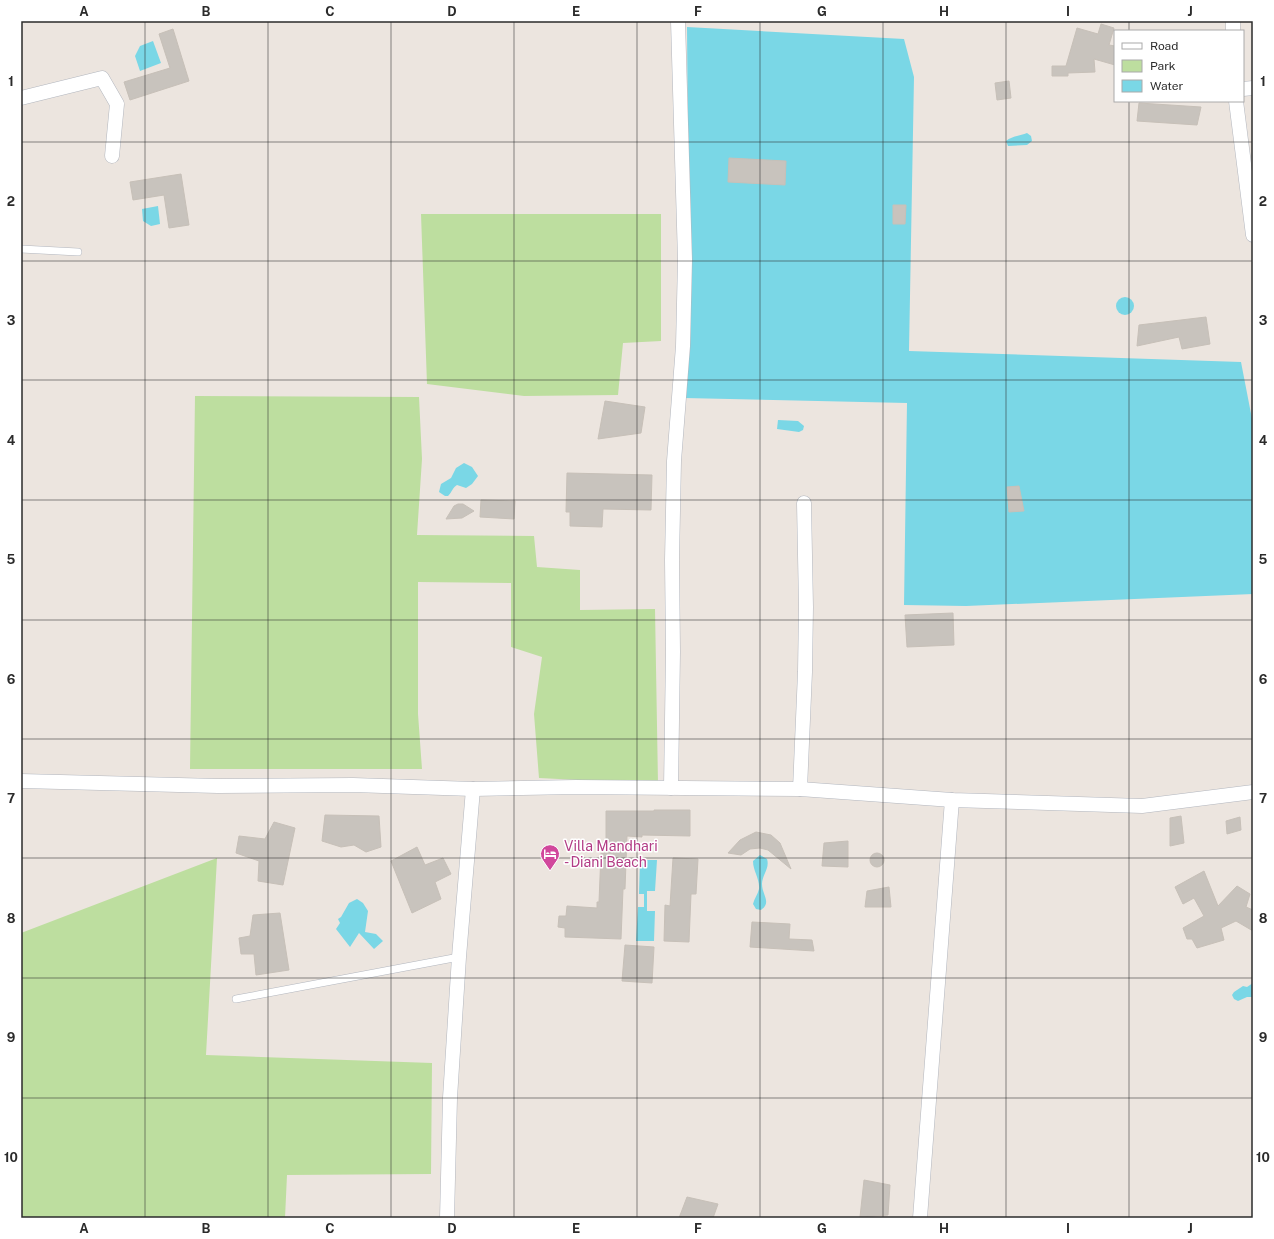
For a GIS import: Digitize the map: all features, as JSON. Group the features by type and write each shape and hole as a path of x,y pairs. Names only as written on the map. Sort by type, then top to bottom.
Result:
{"street":[{"path":"671,788 674,461 683,346 685,260 678,21"},
{"path":"21,98 102,78 117,104 112,156"},
{"path":"1236,102 1253,235"},
{"path":"800,789 806,607 804,504"},
{"path":"21,781 218,786 353,786 473,789 576,787 800,789 952,800 1142,806 1253,792"},
{"path":"447,1218 450,1098 459,957 473,789"},
{"path":"920,1218 952,800"}],"lane":[{"path":"21,249 78,252"},
{"path":"236,999 459,957"}],"green space":[{"path":"421,214 661,214 661,341 623,343 618,395 524,396 427,384"},
{"path":"195,396 419,397 422,459 417,535 534,536 537,567 580,570 580,610 655,609 658,784 539,778 534,714 542,657 511,647 511,583 418,582 418,714 422,769 190,769"},
{"path":"217,858 206,1055 432,1063 431,1174 287,1175 285,1218 21,1218 21,933"}],"water":[{"path":"687,27 904,39 914,77 909,351 1241,362 1253,424 1253,594 966,606 904,605 907,403 684,398 689,266"},
{"path":"153,41 161,63 140,71 135,56 140,46"},
{"path":"1027,133 1031,136 1032,141 1027,145 1008,146 1006,141 1008,139"},
{"path":"158,206 160,224 151,226 143,221 142,209"},
{"path":"1125,297 1131,300 1134,306 1131,312 1125,315 1119,312 1116,306 1119,300"},
{"path":"778,420 798,421 804,426 803,430 799,432 777,429"},
{"path":"464,463 472,467 478,476 472,484 466,488 457,485 448,496 445,496 439,492 441,484 451,478 456,468"},
{"path":"760,855 767,859 768,862 762,884 766,904 761,910 756,909 753,904 759,889 759,885 753,861"},
{"path":"640,860 657,860 655,891 647,891 647,911 655,911 654,941 636,941 638,907 644,907 644,894 639,894"},
{"path":"357,899 363,903 368,911 365,932 376,934 383,941 374,949 359,933 350,947 336,929 340,923 338,919 341,917 349,903"},
{"path":"1253,983 1253,997 1247,997 1238,1001 1234,999 1232,995 1234,992 1243,986 1247,987"}],"building":[{"path":"1101,24 1114,28 1109,45 1114,46 1114,65 1094,59 1095,72 1068,73 1068,76 1052,76 1052,66 1066,66 1077,28 1098,34"},
{"path":"173,29 189,81 130,100 124,82 170,68 159,34"},
{"path":"1009,81 1011,98 997,100 995,83"},
{"path":"1139,103 1201,107 1197,125 1137,121"},
{"path":"729,158 786,161 785,185 728,182"},
{"path":"181,174 189,225 169,228 164,195 133,200 130,182"},
{"path":"893,205 906,205 905,224 893,224"},
{"path":"1206,317 1210,344 1182,349 1179,337 1137,346 1139,325"},
{"path":"605,401 645,407 641,433 598,439"},
{"path":"567,473 652,475 651,510 603,509 602,527 570,526 570,512 566,512"},
{"path":"1019,486 1024,511 1009,512 1007,487"},
{"path":"481,500 515,501 514,519 480,517"},
{"path":"463,504 474,511 462,518 446,519 454,506"},
{"path":"953,613 954,645 907,647 905,615"},
{"path":"690,810 690,836 627,836 621,939 565,937 565,928 558,927 559,916 566,916 567,906 597,908 597,902 599,902 601,853 606,853 606,811"},
{"path":"325,815 379,816 381,847 366,852 354,845 341,847 322,841"},
{"path":"1181,816 1184,843 1170,846 1170,818"},
{"path":"1240,817 1241,830 1227,834 1226,821"},
{"path":"274,822 295,828 283,885 258,881 259,861 236,853 239,836 265,839"},
{"path":"756,832 771,835 780,843 791,869 768,850 760,848 750,849 741,855 728,853 740,840"},
{"path":"848,841 848,867 822,866 824,843"},
{"path":"417,847 425,865 443,858 451,874 435,882 441,899 412,913 391,861"},
{"path":"874,853 880,853 884,857 884,863 880,867 874,867 870,863 870,857"},
{"path":"673,858 698,859 696,894 691,894 689,942 664,941 665,905 670,906"},
{"path":"1204,871 1218,906 1237,886 1250,894 1246,907 1253,910 1253,931 1236,921 1221,928 1224,940 1197,948 1192,939 1187,939 1183,928 1204,916 1194,898 1183,904 1175,887"},
{"path":"889,887 891,907 865,907 867,891"},
{"path":"280,913 289,970 256,975 254,954 241,954 239,938 250,936 253,915"},
{"path":"752,922 790,924 789,939 812,940 814,951 750,947"},
{"path":"625,945 654,947 652,983 622,981"},
{"path":"864,1180 890,1185 888,1215 860,1217"},
{"path":"687,1197 718,1204 713,1218 679,1218"}],"place":[{"name":"Villa Mandhari - Diani Beach","path":"550,871"}]}
